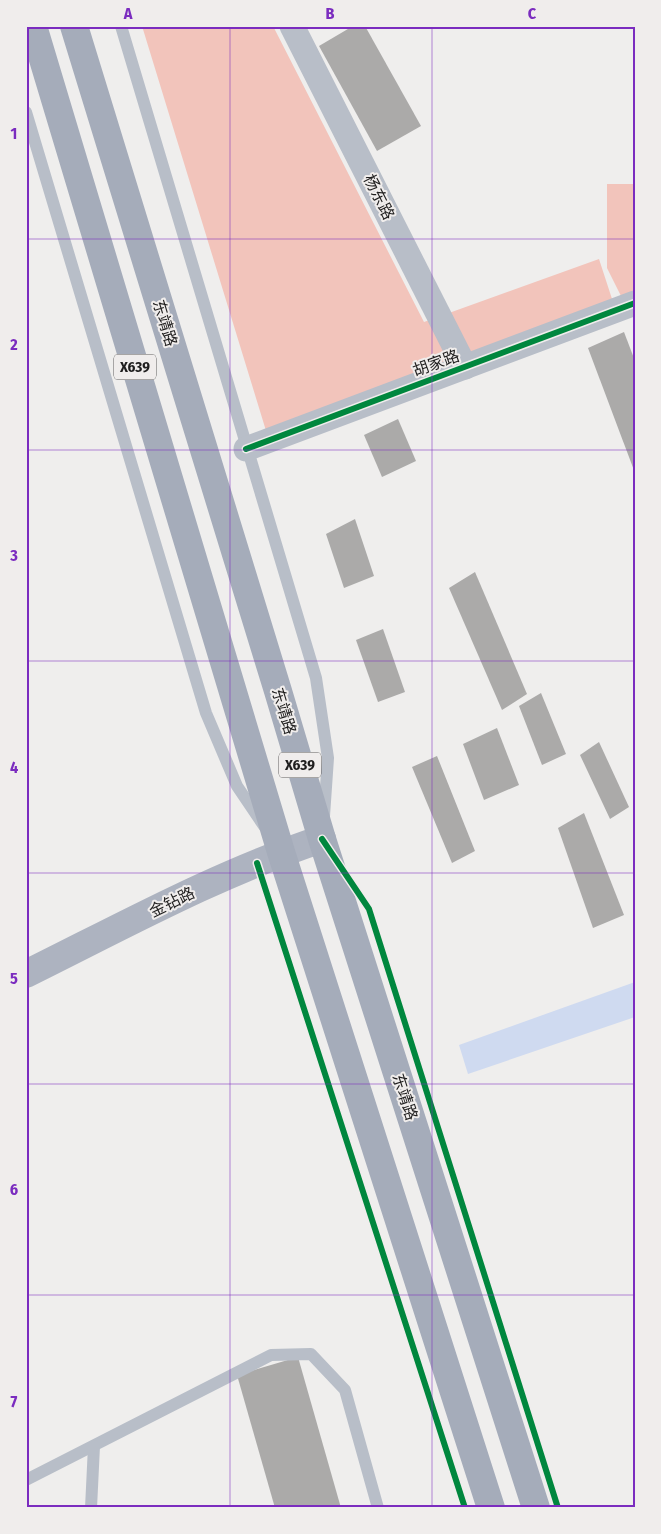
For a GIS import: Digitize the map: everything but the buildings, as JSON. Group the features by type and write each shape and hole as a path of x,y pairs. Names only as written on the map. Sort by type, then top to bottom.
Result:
{"main road":[{"name":"X639","path":"33,26 281,852 491,1508"},
{"name":"东靖路","path":"74,26 322,839 536,1508"}],"street":[{"name":"杨东路","path":"292,26 465,367"},
{"name":"胡家路","path":"246,449 635,303"},
{"name":"金钻路","path":"26,974 190,893 281,852 322,839"}],"lane":[{"path":"121,26 316,678 328,758 322,839"},
{"path":"26,112 206,713 238,786 281,852"},
{"path":"26,1480 271,1355 311,1354 345,1390 378,1508"},
{"path":"91,1508 94,1446"}],"shaded area":[{"path":"142,26 273,26 424,322 599,259 613,302 267,434"},
{"path":"607,184 634,184 635,187 635,303 622,298 607,268"}],"water":[{"path":"635,982 635,1017 468,1074 459,1045"}],"cycle path":[{"path":"246,449 635,303"},
{"path":"322,839 369,909 558,1508"},
{"path":"257,863 465,1508"}]}
